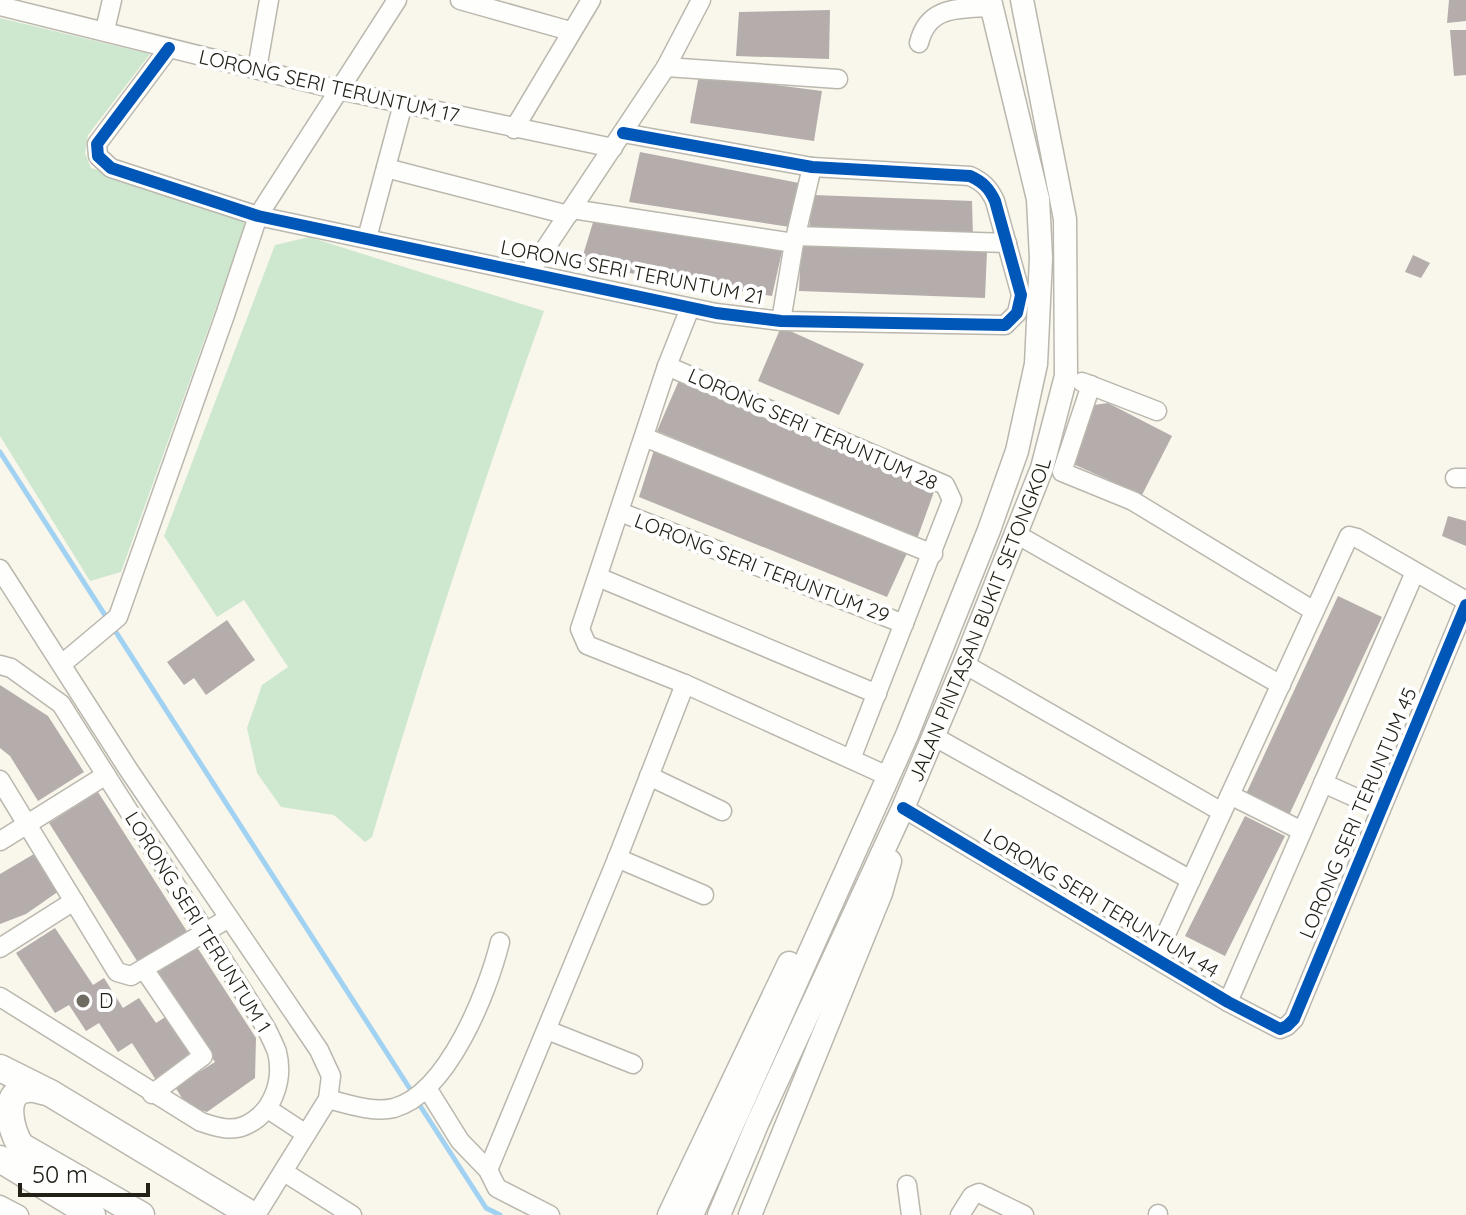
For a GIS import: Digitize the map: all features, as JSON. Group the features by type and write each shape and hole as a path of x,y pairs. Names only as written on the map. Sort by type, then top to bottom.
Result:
{"highway":[{"path":"0,1068 50,1093 254,1215"},
{"path":"50,1093 28,1088 19,1091 13,1098 7,1113 14,1136 21,1146 141,1215"},
{"path":"0,1159 92,1215"}],"main road":[{"name":"JALAN PINTASAN BUKIT SETONGKOL","path":"692,1215 907,735 989,530 1017,451 1036,364 1041,258 1038,199 991,3"},
{"name":"JALAN PINTASAN BUKIT SETONGKOL","path":"750,1215 881,893 891,859 891,832 964,664 1042,468 1066,376 1065,219 1025,10"},
{"path":"999,38 1025,10"},
{"name":"JALAN PINTASAN BUKIT SETONGKOL","path":"669,1215 879,772 907,735"},
{"path":"719,1215 758,1122 891,832"}],"street":[{"path":"105,30 112,0"},
{"path":"257,69 269,0"},
{"path":"62,664 112,623 258,216 397,0"},
{"path":"460,0 570,31"},
{"path":"514,129 591,0"},
{"path":"529,273 666,67 701,0 715,0"},
{"path":"919,43 922,32 936,16 951,9 991,3"},
{"name":"LORONG SERI TERUNTUM 17","path":"0,4 339,90 514,129 812,167 970,176 989,188 1021,295 1017,313 1005,325"},
{"name":"LORONG SERI TERUNTUM 21","path":"169,48 97,144 98,156 111,168 258,216 690,308 781,321 1005,325"},
{"path":"666,67 838,79"},
{"path":"367,238 403,104"},
{"path":"781,321 812,167"},
{"path":"386,168 570,212 795,240 1007,243"},
{"path":"690,308 667,366 580,629 587,645 685,684 879,772"},
{"name":"LORONG SERI TERUNTUM 28","path":"667,366 945,485 952,500 933,554"},
{"path":"1066,376 1157,411"},
{"path":"1091,385 1062,472 1133,501 1314,611"},
{"path":"644,437 933,554 851,759"},
{"name":"LORONG SERI TERUNTUM 29","path":"620,512 904,624"},
{"path":"1016,534 1281,685"},
{"name":"LORONG SERI TERUNTUM 44","path":"1155,958 1349,536"},
{"name":"LORONG SERI TERUNTUM 45","path":"1280,1029 1294,1019 1466,603 1349,536"},
{"path":"1228,1002 1415,572"},
{"path":"2,577 319,1050 331,1076 328,1099 254,1215"},
{"path":"598,577 877,694"},
{"path":"964,664 1226,803 1302,831"},
{"name":"LORONG SERI TERUNTUM 1","path":"0,665 11,668 61,704 266,1028 277,1052 276,1091 268,1109"},
{"path":"488,1170 685,684"},
{"path":"933,736 1191,880"},
{"path":"0,841 106,775"},
{"path":"649,776 722,811"},
{"path":"0,780 117,972 131,976 229,918"},
{"path":"1323,783 1381,809"},
{"name":"LORONG SERI TERUNTUM 44","path":"903,808 1228,1002 1280,1029"},
{"path":"617,858 704,895"},
{"path":"0,948 74,901"},
{"path":"328,1099 356,1107 394,1108 423,1091 438,1076 479,1009 491,979 500,942"},
{"path":"144,969 203,1056 152,1094"},
{"path":"0,997 201,1122 222,1129 244,1126 268,1109 306,1134"},
{"path":"547,1030 633,1064"},
{"path":"423,1091 460,1141 488,1170 497,1188 550,1215"},
{"path":"284,1172 352,1215"},
{"path":"907,1185 911,1215"},
{"path":"960,1215 972,1196 979,1193 1024,1215"},
{"path":"0,1205 19,1215"}],"green space":[{"path":"0,18 150,54 88,135 85,153 91,168 242,213 245,227 121,572 90,581 0,436"},
{"path":"309,237 544,311 455,573 372,837 365,842 334,815 281,807 257,773 247,728 262,685 288,667 244,600 217,617 164,536 275,245"}],"building":[{"path":"1449,0 1466,0 1466,21 1447,23"},
{"path":"830,10 829,59 736,56 739,12"},
{"path":"1450,30 1466,30 1466,75 1454,76"},
{"path":"699,75 822,91 814,141 690,123"},
{"path":"640,152 799,183 790,227 629,202"},
{"path":"813,195 972,201 973,237 809,229"},
{"path":"594,219 783,247 772,296 580,265"},
{"path":"801,246 987,251 985,298 799,291"},
{"path":"1413,255 1430,263 1421,278 1405,272"},
{"path":"781,327 864,364 839,415 758,381"},
{"path":"680,378 935,489 917,539 657,431"},
{"path":"1108,403 1172,436 1142,495 1071,463 1094,405"},
{"path":"654,450 907,553 887,597 639,497"},
{"path":"1448,516 1466,521 1466,546 1442,536"},
{"path":"1338,596 1382,617 1289,815 1246,794"},
{"path":"227,620 255,660 206,695 194,678 184,685 167,662"},
{"path":"0,685 48,716 84,772 38,801 10,756 0,748"},
{"path":"98,792 188,933 139,964 49,823"},
{"path":"1245,816 1285,836 1225,956 1185,936"},
{"path":"34,854 59,891 26,914 0,924 0,874"},
{"name":"D","path":"55,928 93,985 104,978 123,1008 139,998 156,1023 170,1014 196,1053 156,1080 132,1043 118,1052 99,1023 86,1031 69,1005 55,1013 16,953"},
{"path":"197,947 256,1038 255,1078 207,1112 187,1106 175,1087 215,1062 158,972"}],"waterway":[{"path":"0,452 412,1092"},
{"path":"417,1101 486,1208 500,1215"}],"cycle path":[{"path":"169,48 97,144 98,156 111,168 258,216 716,313 781,321 1005,325 1017,313 1021,295 995,201 985,186 970,176 812,167 623,133"},
{"path":"903,808 1228,1002 1280,1029 1294,1019 1466,605"}],"place":[{"name":"D","path":"83,1001"}]}
